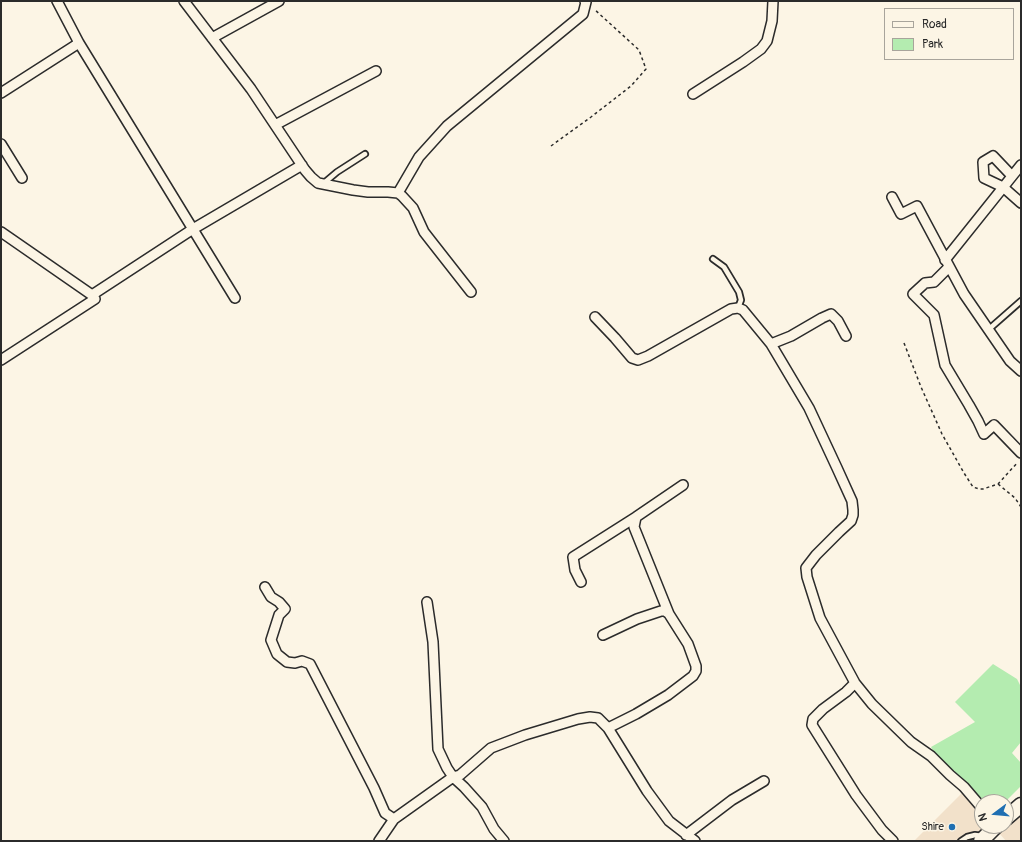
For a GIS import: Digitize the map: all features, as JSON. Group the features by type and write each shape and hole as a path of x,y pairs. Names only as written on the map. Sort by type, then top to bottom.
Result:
{"street":[{"path":"57,1 79,43 234,298"},
{"path":"184,1 251,89 305,170 318,183 368,192 398,193 413,208 424,232 471,292"},
{"path":"212,38 280,1"},
{"path":"398,193 419,157 447,126 583,14 586,1"},
{"path":"694,94 761,49 767,40 772,21 773,1"},
{"path":"1,93 79,43"},
{"path":"275,125 376,71"},
{"path":"1,144 22,178"},
{"path":"1012,176 993,156 983,162 984,178 1003,187 1021,203"},
{"path":"92,295 193,229 302,165"},
{"path":"1021,165 1003,187 934,282 925,283 913,294 934,315 944,365 969,405 984,434 994,425 1021,453"},
{"path":"892,197 901,214 917,206 964,294 1010,361 1021,371"},
{"path":"1,232 92,295 95,299 1,360"},
{"path":"595,317 632,358 638,360 648,356 731,309 738,308 742,310 771,344 809,408 852,501 853,515 851,521 816,555 806,568 807,577 820,618 855,683 872,704 911,742 930,756 964,787 974,799"},
{"path":"771,344 792,336 831,314 838,321 846,336"},
{"path":"581,582 575,570 573,557 683,485"},
{"path":"608,728 636,714 668,695 689,680 696,671 696,666 688,644 669,614 634,527 636,517"},
{"path":"265,586 271,596 285,609 279,615 271,640 277,654 286,662 295,663 302,661 310,664 386,813 394,819"},
{"path":"426,602 433,642 438,749 453,777 482,807 494,828 504,841"},
{"path":"603,635 643,617 661,611 665,611 669,614"},
{"path":"855,683 846,692 823,709 813,719 812,725 856,795 882,830 893,841"},
{"path":"380,841 394,819 453,777 460,775 491,748 525,735 578,718 590,717 598,718 608,728 647,791 669,821 695,841"},
{"path":"686,835 732,800 764,781"}],"lane":[{"path":"324,183 337,172 365,154"},
{"path":"713,259 724,267 739,292 741,300 738,308"},
{"path":"988,330 1021,301"},
{"path":"961,841 967,836 975,835 985,840"}],"path":[{"path":"551,146 631,86 646,69 639,50 586,1"},
{"path":"904,343 921,387 942,434 973,487 982,489 998,484 1021,459"},
{"path":"998,484 1015,498 1021,507"}],"shaded area":[{"path":"964,791 971,796 974,801 974,834 982,834 975,841 914,841"},
{"path":"1021,815 1021,841 1006,841 1000,834 1014,834 1014,821"}],"green space":[{"path":"993,664 1017,679 1021,687 1021,742 1012,753 1021,763 1021,786 1013,794 974,794 974,796 948,775 931,747 975,722 955,702"}],"place":[{"name":"Shire","path":"952,827"}]}
